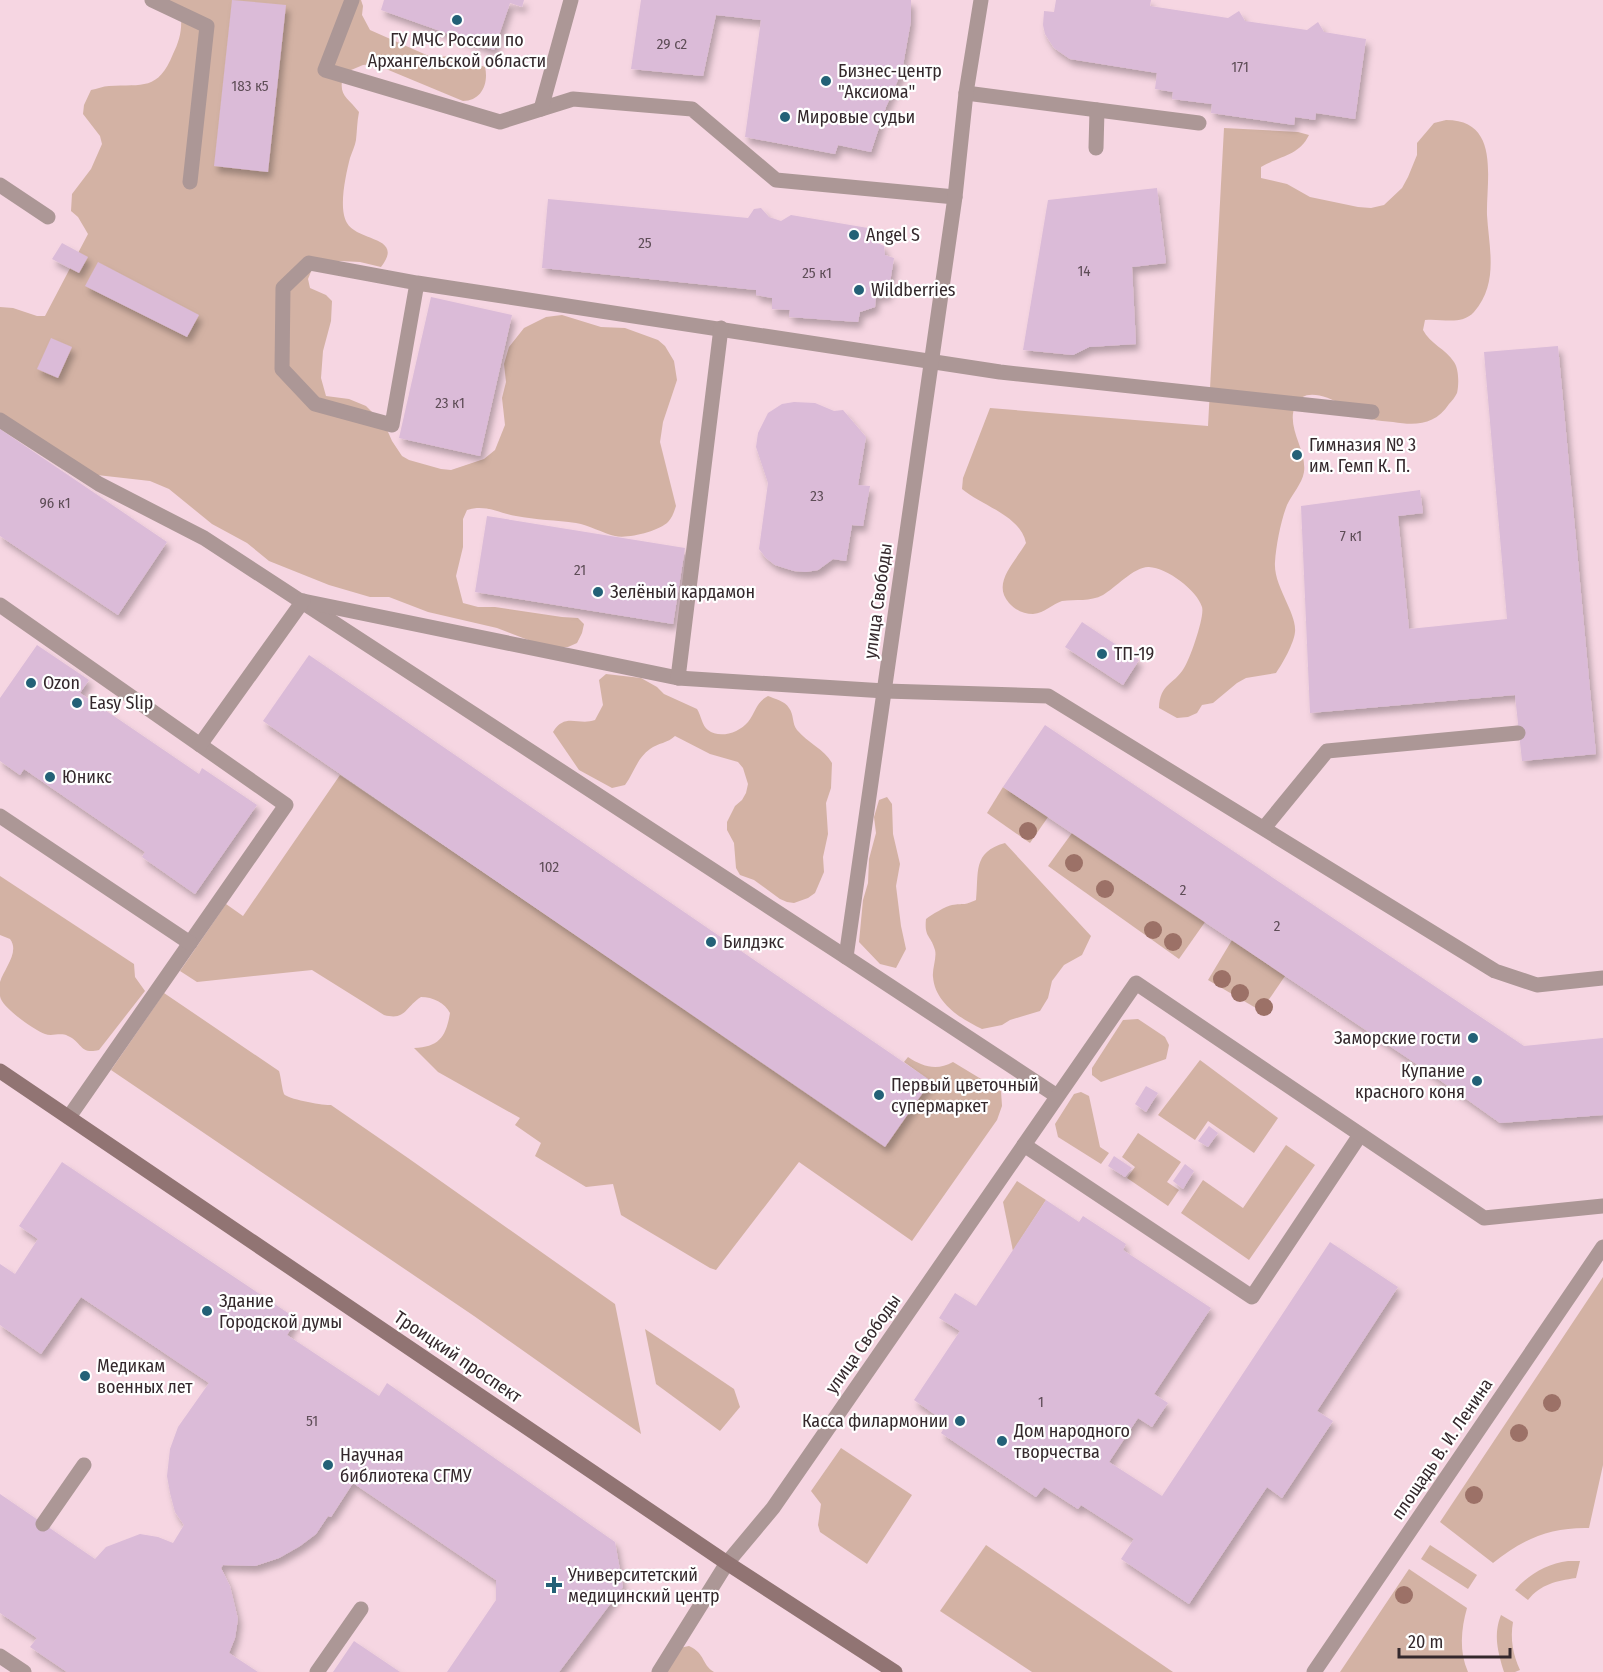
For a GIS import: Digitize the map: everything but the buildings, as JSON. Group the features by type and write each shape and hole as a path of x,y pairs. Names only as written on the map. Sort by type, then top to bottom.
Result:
{"main road":[{"name":"Троицкий проспект","path":"0,1071 891,1671"}],"street":[{"path":"152,0 207,26 190,182"},
{"path":"352,0 325,70 501,122 573,99 692,109 776,180 955,197"},
{"path":"541,109 571,0"},
{"name":"улица Свободы","path":"846,957 932,362 955,197 966,93 981,0"},
{"path":"966,93 1199,123"},
{"path":"1096,148 1097,110"},
{"path":"0,186 48,217"},
{"path":"417,282 392,425 315,404 282,369 283,288 309,263 417,282 1000,372 1372,412"},
{"path":"678,678 721,328"},
{"path":"0,420 99,484 204,538 303,601 1057,1096"},
{"path":"303,601 678,678 885,691 1048,696 1495,971 1537,985 1603,978"},
{"path":"200,745 303,601"},
{"path":"0,605 286,805 69,1117"},
{"path":"1264,828 1327,751 1518,734"},
{"path":"0,816 190,943"},
{"name":"улица Свободы","path":"659,1672 728,1563 773,1508 1136,983 1360,1135"},
{"path":"1024,1145 1252,1297 1360,1135 1484,1218 1603,1206"},
{"name":"площадь В. И. Ленина","path":"1314,1672 1603,1247"},
{"path":"43,1524 84,1465"},
{"path":"317,1672 361,1609"},
{"path":"0,1656 24,1672"}],"shaded area":[{"path":"160,0 361,0 362,15 370,30 431,57 454,56 485,67 485,85 479,95 463,101 374,64 363,65 344,73 342,87 344,95 359,112 356,140 344,191 344,217 347,223 360,234 384,244 387,257 381,267 360,262 340,261 312,269 308,279 310,288 326,295 332,301 331,321 323,351 321,378 326,396 349,399 366,406 385,425 402,456 409,460 451,470 484,459 495,450 505,425 502,398 506,382 504,364 509,347 524,328 546,317 562,315 601,327 625,328 658,340 665,346 674,361 677,380 663,422 660,442 676,506 668,522 651,531 621,537 581,524 510,515 486,508 467,510 463,519 463,547 456,576 463,603 478,607 495,607 578,618 584,624 577,643 568,647 558,647 536,643 497,628 428,612 389,597 370,597 329,585 269,561 247,543 212,524 169,489 150,481 97,475 0,414 0,307 45,316 88,234 78,217 71,211 72,194 91,169 102,144 100,136 83,114 84,105 91,90 107,86 148,83 155,80 167,66 177,45 181,18"},
{"path":"1446,120 1464,123 1475,130 1483,141 1488,170 1487,215 1491,265 1487,289 1482,301 1469,316 1457,320 1425,320 1423,330 1451,357 1456,365 1457,393 1438,416 1417,424 1371,419 1320,396 1309,395 1301,398 1295,406 1293,422 1303,455 1304,472 1285,511 1275,562 1278,582 1295,624 1293,642 1276,673 1246,678 1213,703 1202,705 1197,713 1177,718 1159,708 1160,700 1165,689 1187,663 1202,612 1199,600 1180,581 1156,568 1143,568 1103,595 1062,601 1033,614 1017,610 1004,595 1004,580 1007,572 1026,543 1022,533 1008,518 962,489 963,478 990,408 1208,426 1224,128 1298,132 1309,135 1305,142 1294,151 1261,167 1261,178 1287,184 1310,197 1371,208 1384,205 1402,188 1417,155 1417,143 1434,123"},
{"path":"606,674 641,678 664,694 697,709 706,728 718,734 729,734 744,726 759,704 768,696 780,700 787,706 792,713 797,730 832,763 831,788 826,803 828,834 823,857 824,872 815,893 794,903 787,902 754,880 740,875 736,868 734,843 727,830 727,822 735,806 746,793 748,784 743,768 738,762 710,754 675,736 646,753 625,785 612,788 579,770 553,732 567,721 595,720 603,705 599,680"},
{"path":"340,775 885,1146 930,1081 904,1062 908,1057 930,1067 953,1062 1001,1091 1002,1106 997,1120 912,1241 799,1162 716,1270 710,1268 621,1215 613,1184 586,1187 535,1156 541,1143 515,1125 520,1118 438,1072 414,1048 435,1043 443,1034 450,1013 438,1001 421,997 401,1015 391,1016 384,1015 312,970 197,982 180,971 226,904 243,916"},
{"path":"1003,787 1048,817 1030,843 987,813"},
{"path":"887,797 892,804 893,834 900,864 896,886 906,949 896,968 880,964 859,942 863,900 868,883 869,859 876,833 874,817 879,800"},
{"path":"1072,833 1205,922 1179,959 1048,866"},
{"path":"1005,843 1091,936 1082,955 1064,965 1052,981 1048,998 1040,1011 1010,1020 1002,1025 982,1029 950,1009 939,995 933,977 935,950 927,933 926,919 949,906 976,900 979,865 982,858 994,847"},
{"path":"0,876 134,964 135,977 145,991 99,1050 88,1051 65,1035 48,1035 40,1032 19,1018 2,1001 0,982 12,955 13,944 10,939 0,935"},
{"path":"1232,940 1285,976 1261,1011 1208,980"},
{"path":"164,993 279,1071 284,1094 306,1102 331,1105 615,1304 641,1434 474,1316 111,1070"},
{"path":"1138,1019 1165,1037 1169,1045 1166,1059 1101,1082 1092,1075 1092,1068 1123,1020"},
{"path":"1200,1060 1278,1118 1254,1153 1208,1121 1195,1140 1158,1115"},
{"path":"1081,1092 1089,1096 1100,1147 1109,1153 1101,1164 1058,1137 1055,1124 1074,1094"},
{"path":"1138,1133 1181,1162 1167,1182 1179,1190 1168,1206 1127,1178 1135,1167 1122,1157"},
{"path":"1286,1145 1315,1165 1249,1260 1181,1213 1203,1180 1243,1208"},
{"path":"1017,1181 1046,1200 1013,1251 1003,1202"},
{"path":"1603,1277 1603,1465 1589,1528 1562,1530 1538,1536 1515,1547 1493,1563 1440,1522"},
{"path":"645,1329 734,1389 740,1407 720,1431 656,1384"},
{"path":"841,1448 912,1495 867,1564 820,1532 818,1525 821,1504 811,1491"},
{"path":"986,1545 1173,1672 1032,1672 940,1611"},
{"path":"1430,1545 1477,1575 1468,1589 1421,1559"},
{"path":"1568,1561 1580,1561 1576,1578 1549,1584 1538,1590 1528,1600 1515,1590 1539,1571"},
{"path":"1409,1569 1467,1608 1462,1640 1463,1657 1468,1672 1340,1672"},
{"path":"1501,1615 1513,1622 1513,1647 1520,1670 1515,1672 1504,1672 1500,1657 1497,1630"},
{"path":"689,1646 698,1652 714,1672 663,1672 679,1648"}],"place":[{"name":"ГУ МЧС России по Архангельской области","path":"457,20"},
{"name":"Бизнес-центр \"Аксиома\"","path":"826,81"},
{"name":"Мировые судьи","path":"785,117"},
{"name":"Angel S","path":"854,235"},
{"name":"Wildberries","path":"859,290"},
{"name":"Гимназия № 3 им. Гемп К. П.","path":"1297,455"},
{"name":"Зелёный кардамон","path":"598,592"},
{"name":"ТП-19","path":"1102,654"},
{"name":"Ozon","path":"31,683"},
{"name":"Easy Slip","path":"77,703"},
{"name":"Юникс","path":"50,777"},
{"name":"Билдэкс","path":"711,942"},
{"name":"Заморские гости","path":"1473,1038"},
{"name":"Купание красного коня","path":"1477,1081"},
{"name":"Первый цветочный супермаркет","path":"879,1095"},
{"name":"Здание Городской думы","path":"207,1311"},
{"name":"Медикам военных лет","path":"85,1376"},
{"name":"Касса филармонии","path":"960,1421"},
{"name":"Дом народного творчества","path":"1002,1441"},
{"name":"Научная библиотека СГМУ","path":"328,1465"},
{"name":"Университетский медицинский центр","path":"554,1585"}]}
